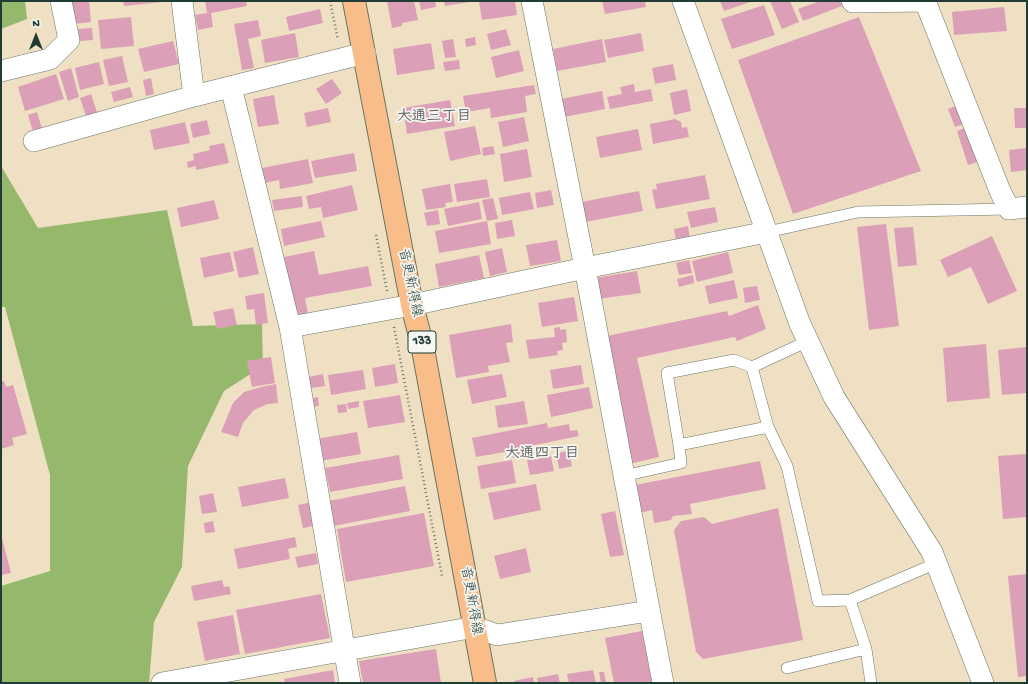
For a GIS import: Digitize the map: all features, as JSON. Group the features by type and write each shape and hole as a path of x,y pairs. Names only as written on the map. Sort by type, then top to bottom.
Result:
{"main road":[{"name":"音更新得線","path":"354,1 412,305 422,344 474,626 486,683"}],"street":[{"path":"1,71 50,59 69,40 61,1"},
{"path":"182,1 194,96"},
{"path":"532,1 585,268 663,683"},
{"path":"684,1 800,324 834,396 932,552 983,683"},
{"path":"852,1 925,1 1000,191 1018,208"},
{"path":"34,141 194,96 365,53"},
{"path":"231,87 290,327 350,683"},
{"path":"290,327 412,305 585,268 767,232"},
{"path":"162,683 474,626 497,635 649,611"}],"lane":[{"path":"767,232 858,212 1018,208"},
{"path":"623,476 681,463 667,373 734,360 752,367 808,341"},
{"path":"752,367 768,427 787,466 818,601 850,600 937,563"},
{"path":"679,445 768,427"},
{"path":"850,600 866,649 872,683"},
{"path":"787,668 866,649"}],"path":[{"path":"330,1 342,59"},
{"path":"376,233 443,577"}],"green space":[{"path":"1,1 25,1 27,19 1,29"},
{"path":"1,166 38,228 167,210 193,326 262,324 263,366 224,391 188,466 182,567 154,622 149,683 1,683 1,586 50,571 50,475 5,307 1,307"}],"building":[{"path":"71,1 89,1 91,22 73,24"},
{"path":"123,1 162,1 162,2 124,6"},
{"path":"205,1 246,1 247,6 211,13 213,27 198,30 195,15 207,13"},
{"path":"387,1 414,1 418,20 402,23 402,26 392,28"},
{"path":"419,1 435,1 436,7 421,10"},
{"path":"444,1 470,1 470,2 445,6"},
{"path":"479,1 515,1 517,15 482,20"},
{"path":"602,1 645,1 646,7 605,14"},
{"path":"720,1 753,1 724,11"},
{"path":"770,1 790,1 799,22 782,29"},
{"path":"820,1 840,1 842,6 803,21 798,9"},
{"path":"764,5 775,35 732,49 721,19"},
{"path":"1004,7 1007,31 954,35 952,12"},
{"path":"320,9 323,23 289,31 286,17"},
{"path":"131,17 134,46 101,49 98,20"},
{"path":"859,17 921,171 793,214 738,60"},
{"path":"258,20 261,36 248,39 254,68 242,70 234,24"},
{"path":"92,28 93,40 80,41 78,29"},
{"path":"506,29 511,45 491,50 487,34"},
{"path":"295,33 299,57 265,63 261,40"},
{"path":"641,33 644,51 608,58 604,40"},
{"path":"475,37 476,45 466,47 465,39"},
{"path":"453,39 456,57 445,58 442,41"},
{"path":"602,39 606,62 557,71 553,49"},
{"path":"173,41 179,64 144,72 138,49"},
{"path":"431,43 435,69 397,75 393,49"},
{"path":"519,50 524,71 496,78 491,57"},
{"path":"122,56 128,82 109,86 103,60"},
{"path":"459,60 460,69 445,71 443,62"},
{"path":"99,62 104,84 80,90 75,68"},
{"path":"673,64 676,80 655,84 652,68"},
{"path":"71,68 79,97 68,101 59,72"},
{"path":"56,74 64,99 25,111 18,87"},
{"path":"151,78 154,94 146,96 143,80"},
{"path":"332,79 342,93 326,104 316,89"},
{"path":"634,84 635,92 651,89 653,101 610,109 607,97 622,94 620,87"},
{"path":"534,85 536,94 525,96 527,112 491,118 490,108 466,112 463,96"},
{"path":"130,87 133,97 114,102 111,92"},
{"path":"687,89 691,111 674,115 670,93"},
{"path":"602,91 605,109 564,117 561,99"},
{"path":"91,94 97,112 86,116 80,98"},
{"path":"274,95 279,124 258,127 253,99"},
{"path":"450,100 455,126 407,134 403,108"},
{"path":"963,103 970,122 955,127 948,109"},
{"path":"328,108 331,122 307,127 304,113"},
{"path":"1014,108 1027,108 1027,128 1015,128"},
{"path":"37,112 43,132 34,135 28,115"},
{"path":"524,117 529,141 503,147 498,122"},
{"path":"675,119 681,122 682,128 687,127 689,137 653,144 650,124"},
{"path":"207,120 210,134 193,138 190,124"},
{"path":"185,122 190,143 154,150 150,130"},
{"path":"475,126 481,154 450,161 444,132"},
{"path":"971,126 983,160 968,165 957,131"},
{"path":"638,129 642,150 600,158 596,137"},
{"path":"224,143 229,163 196,170 196,166 188,168 187,162 194,160 193,154 210,150 209,146"},
{"path":"493,146 495,154 483,156 482,148"},
{"path":"1027,148 1027,170 1011,172 1009,150"},
{"path":"527,149 532,177 504,182 500,154"},
{"path":"354,153 357,171 315,178 311,161"},
{"path":"308,159 313,183 280,189 279,180 265,183 262,168"},
{"path":"705,175 710,199 656,209 652,190 657,189 656,184"},
{"path":"487,179 490,197 457,202 454,184"},
{"path":"450,184 453,202 445,203 446,207 426,210 422,189"},
{"path":"352,185 358,210 323,218 321,207 309,209 306,196"},
{"path":"551,190 554,205 537,208 535,193"},
{"path":"639,191 643,211 585,222 581,202"},
{"path":"530,192 534,209 502,215 499,198"},
{"path":"302,196 303,207 274,211 272,200"},
{"path":"493,198 498,219 487,221 482,200"},
{"path":"214,200 219,219 181,227 177,208"},
{"path":"479,202 482,219 448,226 444,209"},
{"path":"715,207 718,222 691,228 687,212"},
{"path":"438,210 440,224 427,226 424,213"},
{"path":"512,220 515,236 497,239 495,223"},
{"path":"321,221 325,237 284,246 281,229"},
{"path":"487,221 491,244 439,253 435,231"},
{"path":"886,224 899,326 869,330 857,227"},
{"path":"688,226 690,239 676,241 674,229"},
{"path":"913,227 917,265 898,267 894,228"},
{"path":"992,236 1017,291 988,304 971,267 948,277 940,260"},
{"path":"557,240 561,261 530,266 526,245"},
{"path":"253,247 259,274 239,278 233,252"},
{"path":"502,248 507,272 490,276 485,252"},
{"path":"314,251 319,275 368,266 372,286 305,298 308,314 290,318 293,302 284,257"},
{"path":"230,252 234,271 204,278 200,258"},
{"path":"728,252 733,273 697,282 692,261"},
{"path":"479,255 484,278 439,287 435,264"},
{"path":"689,260 692,273 679,275 676,263"},
{"path":"637,271 641,293 598,299 595,278"},
{"path":"693,275 694,283 679,287 677,279"},
{"path":"734,280 738,298 709,304 705,286"},
{"path":"757,286 760,300 745,303 743,288"},
{"path":"264,293 268,323 256,325 254,309 247,310 245,296"},
{"path":"574,297 578,321 542,327 538,303"},
{"path":"758,305 766,329 737,341 735,337 637,358 659,457 629,464 602,337 727,311 729,316"},
{"path":"233,308 237,325 217,329 213,312"},
{"path":"511,324 513,342 506,343 510,362 488,366 489,372 456,378 449,335"},
{"path":"560,327 560,330 566,329 567,342 562,343 563,350 557,351 558,355 529,359 526,340 555,337 554,328"},
{"path":"986,344 990,398 947,402 943,348"},
{"path":"1027,347 1027,393 1002,395 998,350"},
{"path":"271,357 275,383 252,387 247,361"},
{"path":"395,364 398,383 375,387 372,368"},
{"path":"581,365 584,384 553,389 550,370"},
{"path":"363,370 366,389 331,395 328,375"},
{"path":"323,374 325,386 305,389 304,378"},
{"path":"502,374 507,397 472,404 467,380"},
{"path":"4,381 6,387 13,385 27,434 12,438 14,445 1,449 1,382"},
{"path":"276,384 278,403 268,404 254,410 243,423 238,437 221,432 233,403 244,392"},
{"path":"589,387 593,408 551,417 547,395"},
{"path":"400,395 405,422 368,428 363,401"},
{"path":"318,397 319,406 310,407 309,399"},
{"path":"359,401 359,407 348,409 347,403"},
{"path":"524,401 528,424 498,428 495,406"},
{"path":"346,404 347,412 338,413 337,405"},
{"path":"547,423 548,428 569,424 570,431 577,430 579,436 530,446 532,454 513,458 511,451 476,457 472,438"},
{"path":"357,432 361,454 320,461 316,439"},
{"path":"569,451 572,466 559,469 556,453"},
{"path":"1027,454 1027,517 1003,519 998,456"},
{"path":"399,455 403,479 330,492 325,468"},
{"path":"551,456 554,471 530,475 527,460"},
{"path":"512,460 516,483 481,489 477,466"},
{"path":"760,461 766,489 690,504 692,514 673,516 671,520 654,523 652,510 635,514 630,486"},
{"path":"285,478 289,498 242,507 238,487"},
{"path":"536,484 541,510 494,520 488,493"},
{"path":"405,486 410,511 334,526 329,501"},
{"path":"213,493 217,512 202,514 199,496"},
{"path":"312,502 317,525 303,528 298,505"},
{"path":"778,508 803,640 703,659 696,652 674,530 681,521 704,517 712,524"},
{"path":"615,511 624,555 610,557 601,514"},
{"path":"424,513 434,566 346,582 337,529"},
{"path":"213,521 215,532 205,533 204,523"},
{"path":"1,534 11,573 1,575"},
{"path":"295,537 297,547 288,549 290,559 238,569 234,549"},
{"path":"526,548 531,572 500,579 494,556"},
{"path":"316,553 318,564 298,568 295,557"},
{"path":"1027,574 1027,676 1018,677 1008,576"},
{"path":"222,580 224,587 229,586 231,594 194,601 191,586"},
{"path":"321,594 330,638 245,654 236,610"},
{"path":"233,615 240,654 205,661 197,622"},
{"path":"642,631 652,683 614,683 605,638"},
{"path":"436,649 441,683 363,683 359,661"},
{"path":"333,670 335,683 285,683 284,679"},
{"path":"593,670 596,683 569,683 567,674"},
{"path":"599,672 604,672 606,683 601,683"},
{"path":"558,674 560,683 538,683 537,678"},
{"path":"533,677 534,683 515,683 514,681"}],"district":[{"name":"大通三丁目","path":"434,118"},
{"name":"大通四丁目","path":"542,455"}]}
